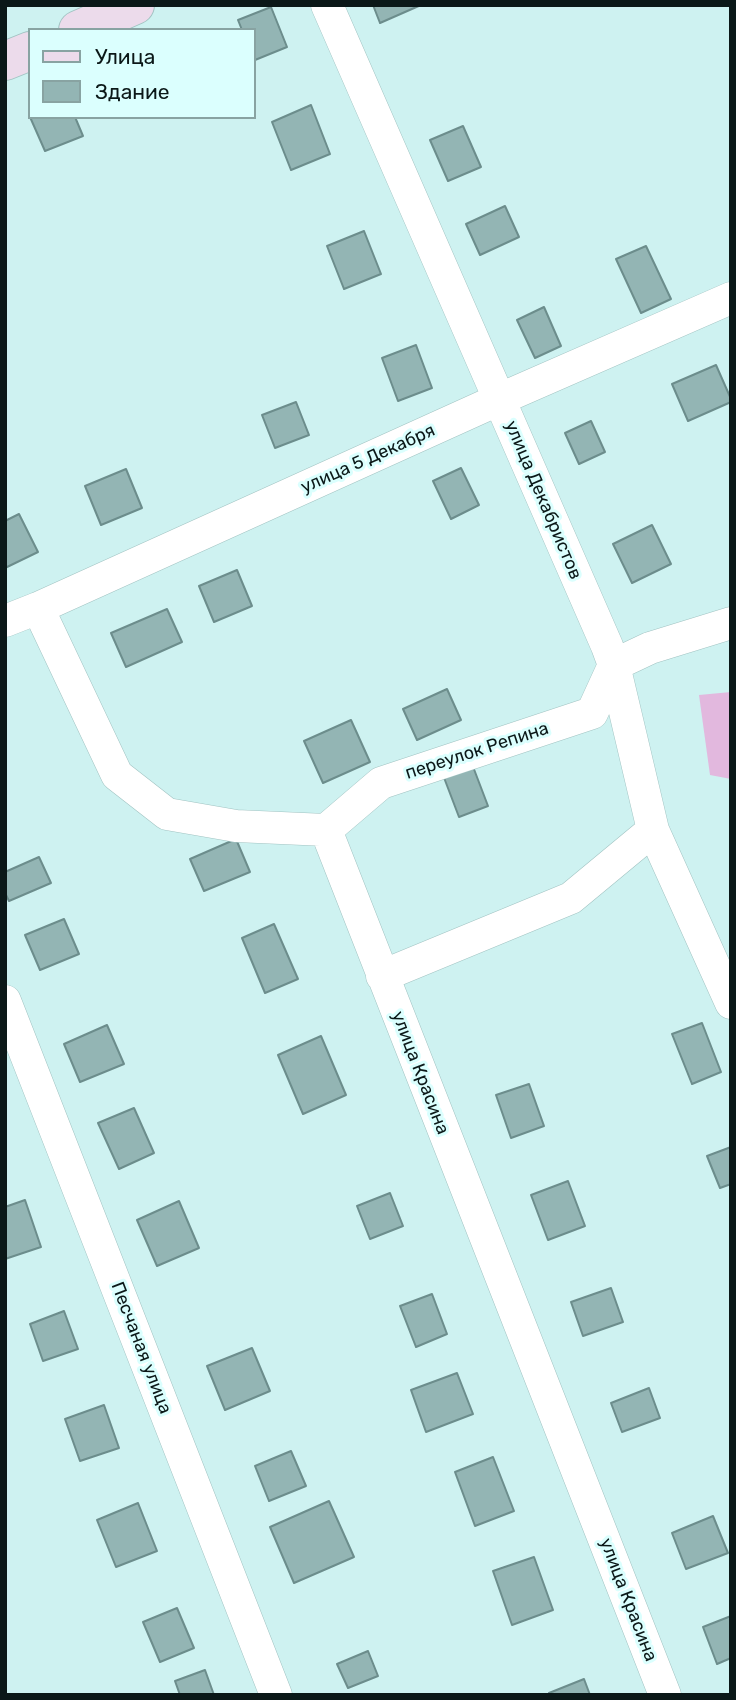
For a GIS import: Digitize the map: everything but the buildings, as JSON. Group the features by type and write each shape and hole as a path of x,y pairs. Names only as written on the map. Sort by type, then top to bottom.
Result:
{"main road":[{"path":"83,28 135,5"},
{"path":"5,61 28,52"}],"street":[{"name":"улица Декабристов","path":"327,5 614,665 653,830 731,1003"},
{"name":"улица 5 Декабря","path":"5,621 731,298"},
{"path":"38,608 117,775 167,814 236,826 326,831"},
{"path":"614,665 650,648 731,623"},
{"name":"переулок Репина","path":"326,831 381,783 592,712 614,665"},
{"path":"382,976 570,898 653,830"},
{"name":"улица Красина","path":"326,831 665,1695"},
{"name":"Песчаная улица","path":"5,1001 276,1695"}],"shaded area":[{"path":"731,692 731,779 710,775 699,695"}]}
